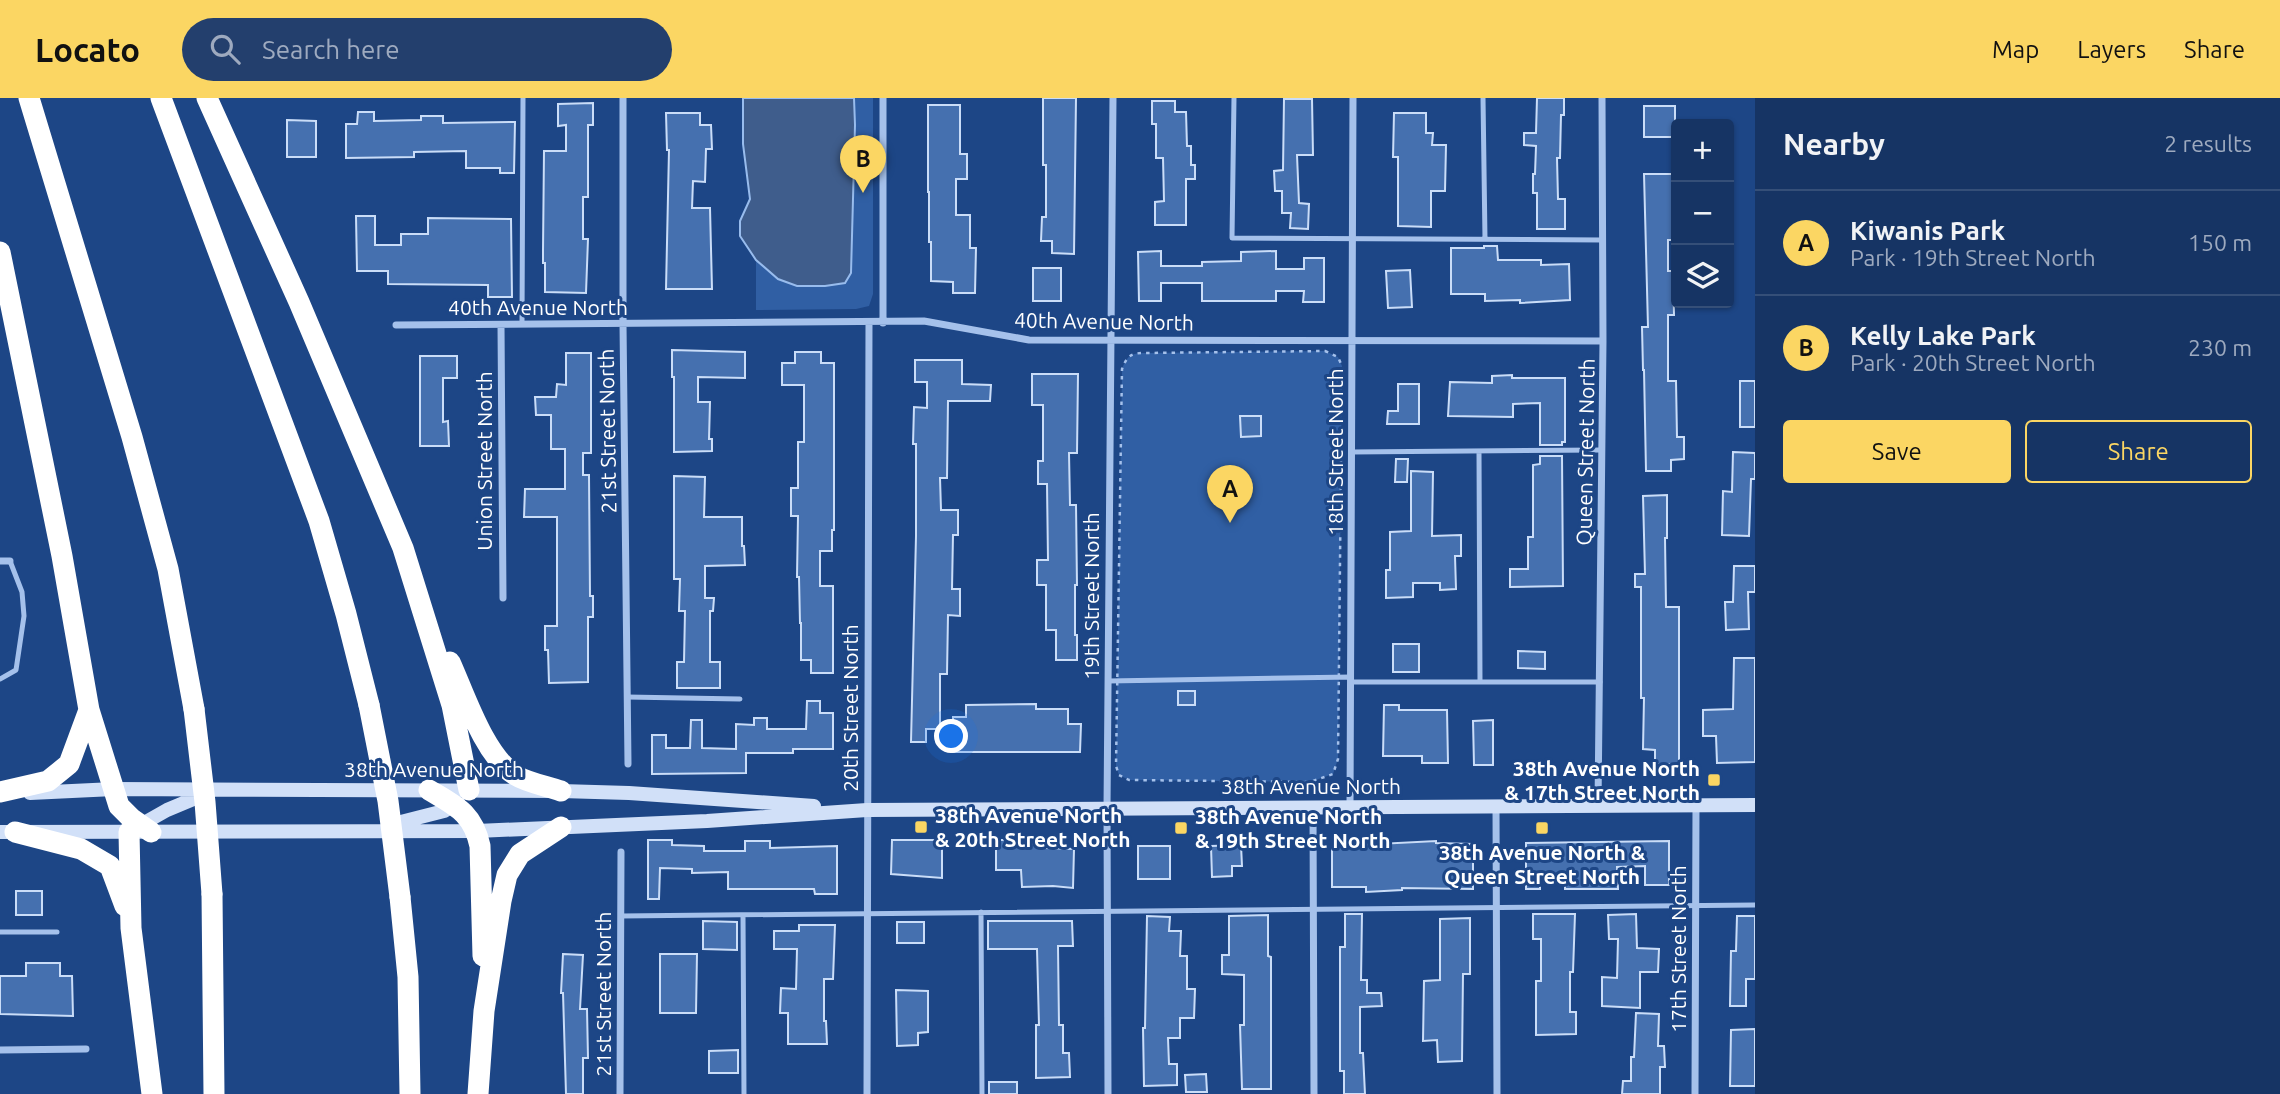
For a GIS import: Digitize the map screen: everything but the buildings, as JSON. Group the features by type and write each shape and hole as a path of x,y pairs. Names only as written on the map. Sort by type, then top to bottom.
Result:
{"highway":[{"path":"29,98 132,437 164,556 194,709 212,894 214,1094"},
{"path":"161,98 319,521 369,705 388,801 400,897 408,977 410,1094"},
{"path":"208,98 299,302 403,548 452,705 462,798 466,813 477,831 480,846 484,1010 478,1094"},
{"path":"0,252 62,556 89,710 119,806 140,830 131,928"},
{"path":"419,595 482,734 497,757 515,775 561,791"},
{"path":"0,793 48,781 69,764 89,710"},
{"path":"429,790 462,798"},
{"path":"484,1010 507,874 520,854 561,827"},
{"path":"7,832 80,849 110,866 121,890 131,928 152,1094"}],"main road":[{"name":"38th Avenue North","path":"0,793 114,789 429,790"},
{"path":"140,830 167,810 215,790"},
{"name":"38th Avenue North","path":"358,831 413,820 462,798 561,791 629,793 867,810"},
{"name":"38th Avenue North","path":"7,832 477,831 707,821 867,810 1755,805"}],"street":[{"name":"21st Street North","path":"623,98 628,764"},
{"path":"883,98 883,323"},
{"name":"19th Street North","path":"1108,1094 1107,808 1113,98"},
{"name":"18th Street North","path":"1350,807 1353,98"},
{"name":"Queen Street North","path":"1598,806 1603,341 1602,98"},
{"name":"40th Avenue North","path":"396,325 924,321 1029,340 1603,341"},
{"name":"20th Street North","path":"867,1094 869,322"},
{"name":"Union Street North","path":"501,324 503,598"},
{"path":"0,561 9,561"},
{"name":"17th Street North","path":"1695,1094 1696,805"},
{"path":"1496,806 1497,1094"},
{"path":"1313,807 1314,1094"},
{"name":"21st Street North","path":"620,1094 621,852"},
{"path":"0,1050 86,1049"}],"lane":[{"path":"522,324 523,98"},
{"path":"1234,98 1232,238 1603,240"},
{"path":"1483,98 1485,239"},
{"path":"1352,452 1602,450"},
{"path":"1479,451 1480,682"},
{"path":"0,679 16,670 24,616 22,592 9,561"},
{"path":"1108,681 1339,677 1351,680 1600,682"},
{"path":"627,697 740,698"},
{"path":"621,916 1755,905"},
{"path":"981,912 982,1094"},
{"path":"743,915 744,1094"},
{"path":"0,932 57,932"}],"path":[{"path":"1325,351 1338,357 1342,366 1339,677 1338,759 1333,774 1310,782 1129,780 1119,775 1116,766 1122,369 1132,353 1325,351"}],"shaded area":[{"path":"743,98 854,98 851,273 845,283 797,286 778,279 756,260 740,236 740,221 750,199 743,144"},
{"path":"854,98 873,98 873,294 869,306 856,309 756,310 756,260 778,279 845,283 851,273"},
{"path":"1325,351 1338,357 1342,366 1338,759 1333,774 1310,782 1129,780 1119,775 1116,766 1122,369 1130,356 1140,353"}],"place":[{"name":"Kelly Lake Park","path":"863,193"},
{"name":"Kiwanis Park","path":"1230,523"},
{"name":"38th Avenue North & 17th Street North","path":"1714,780"},
{"name":"38th Avenue North & 20th Street North","path":"921,827"},
{"name":"38th Avenue North & 19th Street North","path":"1181,828"},
{"name":"38th Avenue North & Queen Street North","path":"1542,828"}]}
